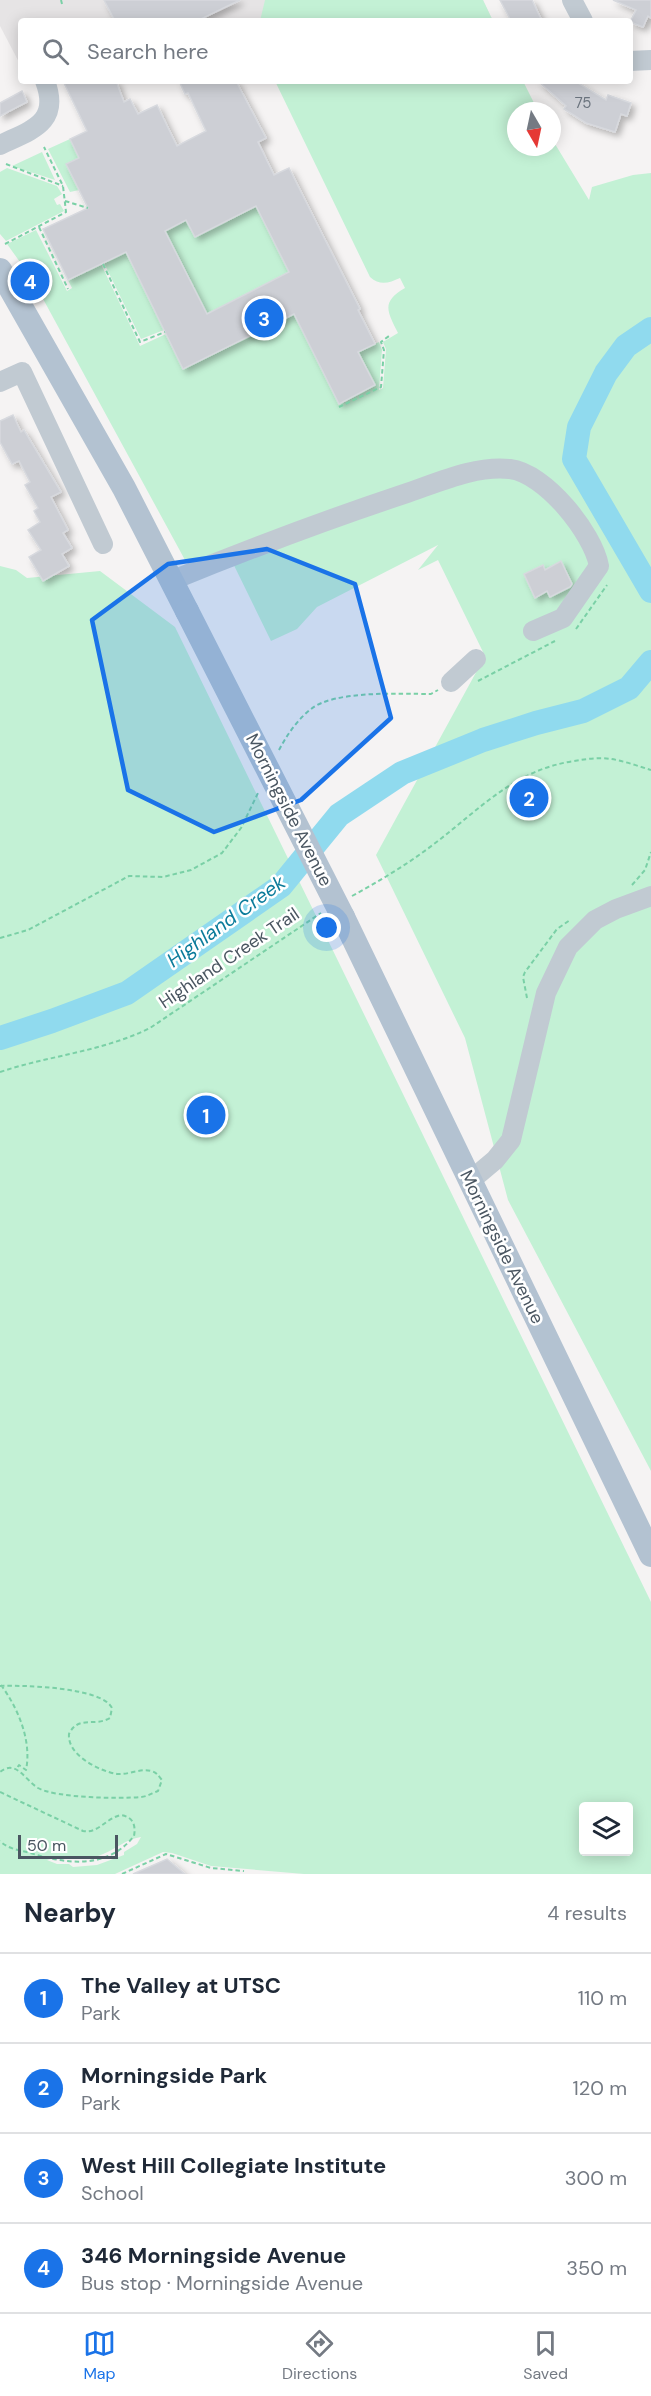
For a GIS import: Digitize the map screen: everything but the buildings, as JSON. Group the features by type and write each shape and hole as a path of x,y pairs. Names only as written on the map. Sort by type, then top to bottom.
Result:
{"main road":[{"name":"Morningside Avenue","path":"0,270 118,478 188,611 338,909 651,1554"}],"street":[{"path":"572,0 581,18"},
{"path":"633,61 651,60"},
{"path":"0,144 35,128 47,115 50,94 46,84"},
{"path":"0,382 22,372 103,544"},
{"path":"172,580 272,539 471,473 502,468 526,474 545,488 585,529 597,552 599,566 563,618 533,631"},
{"path":"451,682 476,659"},
{"path":"470,1181 495,1160 511,1140 546,993 568,947 595,920 616,909 651,896"}],"path":[{"path":"61,0 62,4"},
{"path":"4,244 66,212 63,186 44,147"},
{"path":"6,164 63,186"},
{"path":"65,201 88,208"},
{"path":"39,227 69,289"},
{"path":"103,264 140,342 165,332"},
{"path":"339,407 381,387 384,350 381,342 389,336"},
{"path":"278,754 288,732 312,708 349,695 431,694 451,682"},
{"name":"Highland Creek Trail","path":"0,1072 100,1048 126,1040 150,1028 399,871 484,802 524,776 564,762 586,759 610,758 651,770"},
{"path":"0,938 28,930 129,876 163,877 191,870 222,853 241,828 262,785"},
{"path":"645,870 651,870"},
{"path":"0,1772 7,1768 17,1769 38,1788 58,1795 144,1797 158,1791 162,1780 154,1771 116,1774 77,1755 72,1749 68,1738 75,1725 86,1721 99,1723 110,1718 112,1708 106,1700 59,1689 1,1685"},
{"path":"1,1685 18,1716 26,1741 28,1760 26,1770 19,1765 17,1769"},
{"path":"0,1792 55,1820 88,1832 116,1816 126,1816 135,1826 135,1834 129,1842 111,1855 86,1862 76,1863 42,1857 9,1848 0,1841"},
{"path":"0,1798 4,1795"},
{"path":"122,1874 166,1854 212,1868 244,1870"}],"highlighted area":[{"path":"267,549 355,584 391,718 301,800 214,832 128,790 92,620 168,564"}],"shaded area":[{"path":"0,0 483,0 492,18 18,18 18,60 0,26"}],"green space":[{"path":"265,0 483,0 492,18 261,18"},
{"path":"276,84 524,84 534,102 507,102 507,156 561,156 561,154 589,200 592,187 633,175 651,173 651,1471 508,1200 465,1038 376,855 485,656 438,560 418,570 438,545 317,607 297,629 271,641 226,549 199,561 185,560 36,286 39,283 34,274 30,276 7,244 36,230 67,291 72,288 68,280 101,264 140,346 166,334 183,368 294,314 339,403 375,385 358,352 379,342 382,350 379,390 383,388 386,349 383,342 398,333 389,313 389,303 397,293 405,288 400,278 385,283 377,282 370,277"},
{"path":"70,139 79,158 67,164 79,190 70,192 48,149"},
{"path":"42,152 55,180 12,166"},
{"path":"7,168 57,186 62,194 54,199 64,211 6,241 0,234 0,172"},
{"path":"256,206 289,272 207,314 165,231 186,220 195,237"},
{"path":"110,217 164,330 141,339 104,263 112,259"},
{"path":"0,566 16,570 27,578 100,571 175,627 651,1602 651,1874 304,1874 211,1866 163,1852 115,1874 0,1874","holes":["141,1837 137,1844 124,1852 124,1855 97,1865 73,1867 69,1864 57,1864 47,1860 98,1856"]}],"waterway":[{"name":"Highland Creek","path":"651,329 626,346 606,373 579,427 574,459 651,591"},
{"name":"Highland Creek","path":"0,1038 127,993 281,886 339,815 402,773 483,740 583,711 629,688 651,662"}],"place":[{"name":"346 Morningside Avenue","path":"30,281"},
{"name":"West Hill Collegiate Institute","path":"264,318"},
{"name":"Morningside Park","path":"529,798"},
{"name":"The Valley at UTSC","path":"206,1115"}]}
